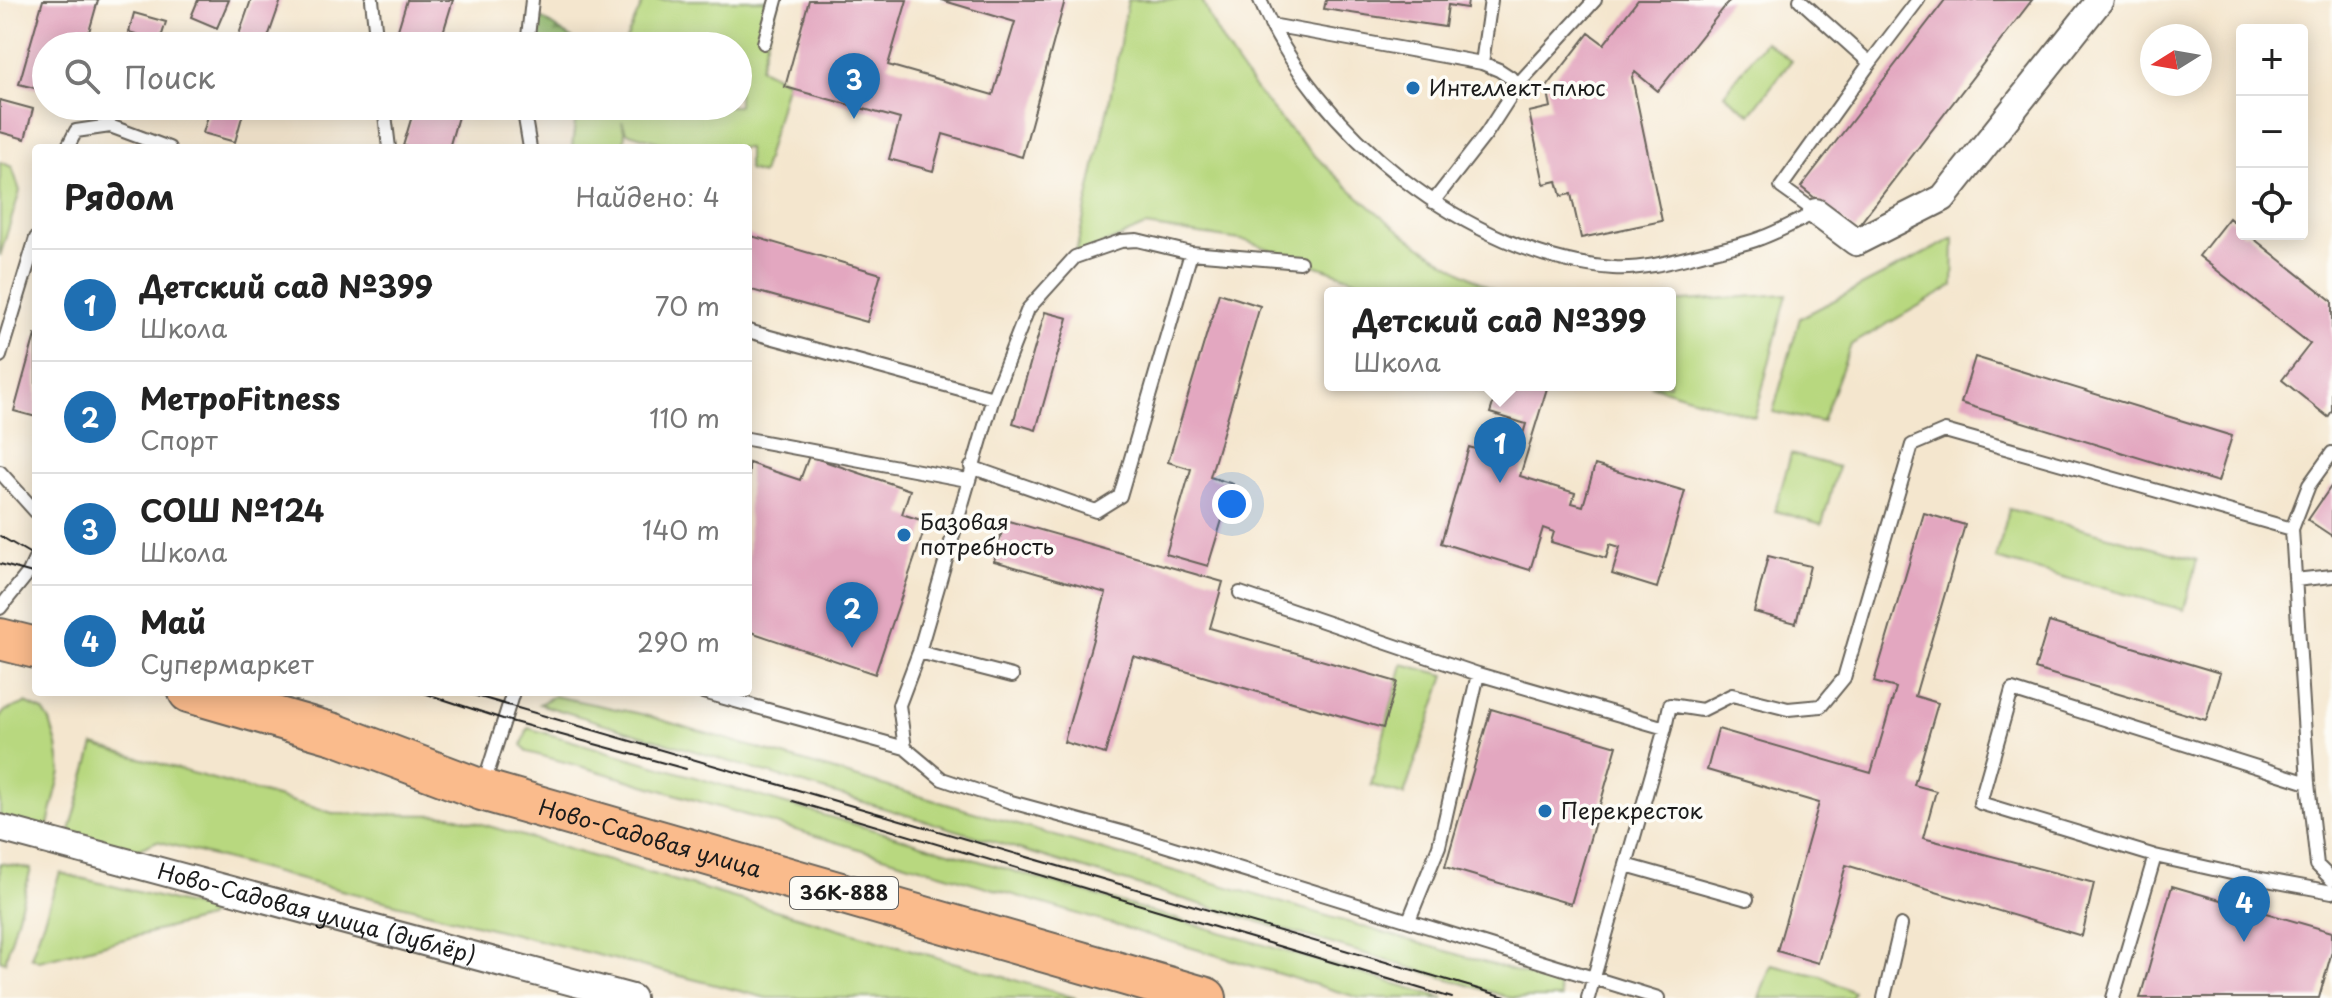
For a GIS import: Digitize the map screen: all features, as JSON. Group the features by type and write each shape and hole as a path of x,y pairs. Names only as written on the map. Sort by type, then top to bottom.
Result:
{"main road":[{"path":"0,639 32,647"},
{"name":"Ново-Садовая улица","path":"203,696 334,734 482,790 1206,998"}],"street":[{"path":"1816,212 1856,242 1943,198 2100,0"},
{"name":"Ново-Садовая улица (дублёр)","path":"0,828 632,998"}],"lane":[{"path":"372,0 375,32"},
{"path":"529,32 532,0"},
{"path":"764,43 776,0"},
{"path":"1260,0 1271,25 1306,81 1357,138 1401,178 1433,202 1507,241 1612,268 1652,267 1759,239 1816,212 1781,187 1918,0"},
{"path":"1482,63 1491,0"},
{"path":"1433,202 1486,134 1519,83 1595,0"},
{"path":"1800,0 1870,63"},
{"path":"1271,25 1482,63 1519,83"},
{"path":"386,120 389,144"},
{"path":"525,120 529,144"},
{"path":"69,144 76,131 110,126 158,144"},
{"path":"905,748 899,705 919,652 993,398 1028,309 1075,257 1121,241 1137,240 1191,253 1300,262"},
{"path":"0,356 32,251"},
{"path":"971,467 1096,511 1120,496 1191,253"},
{"path":"752,332 993,398"},
{"path":"1588,998 1670,705 1702,710 1732,695 1788,709 1821,706 1844,678 1912,445 1945,431 2292,529"},
{"path":"752,440 967,480"},
{"path":"2332,453 2309,485 2292,529 2308,783 2317,865 2332,880"},
{"path":"0,472 32,508"},
{"path":"0,608 32,566"},
{"path":"2295,580 2332,576"},
{"path":"1240,593 1478,674 1665,728"},
{"path":"919,652 1012,676"},
{"path":"1409,920 1439,846 1478,674"},
{"path":"2308,783 2012,690 1980,803 2155,856 2332,892"},
{"path":"482,790 512,696"},
{"path":"717,696 905,748 942,779 1658,998"},
{"path":"2113,998 2155,856"},
{"path":"1626,865 1747,899"},
{"path":"1884,998 1901,925"}],"green space":[{"path":"644,0 778,0 760,68 787,81 762,174 752,171 752,144 664,144 626,132 622,121 624,144 572,144 575,120 752,120 752,32 629,32"},
{"path":"1128,0 1202,0 1237,65 1261,97 1317,158 1404,234 1488,287 1376,287 1247,241 1145,226 1075,257"},
{"path":"532,12 562,32 528,32"},
{"path":"1765,41 1791,61 1750,114 1724,94"},
{"path":"0,162 12,167 20,191 0,256"},
{"path":"1954,238 1953,286 1851,345 1822,422 1773,412 1800,318"},
{"path":"1787,294 1755,417 1670,391 1676,391 1676,302"},
{"path":"1791,454 1838,467 1822,524 1775,511"},
{"path":"2009,509 2197,560 2184,610 1996,559"},
{"path":"1402,664 1445,675 1404,795 1371,785"},
{"path":"554,696 641,714 1558,984 1561,998 1511,998 539,704"},
{"path":"26,703 43,711 50,721 57,745 61,772 46,833 0,819 0,717 5,711"},
{"path":"528,728 1444,998 1360,998 527,752 522,745"},
{"path":"94,745 336,814 451,815 1076,998 767,998 157,841 128,854 68,838"},
{"path":"0,863 31,869 5,962 0,960"},
{"path":"60,873 214,911 207,918 39,961 31,957"},
{"path":"1771,965 1821,976 1853,992 1851,998 1759,998"}],"building":[{"path":"43,0 98,0 89,32 34,32"},
{"path":"198,0 229,0 217,28 191,17"},
{"path":"251,0 281,0 270,32 240,32"},
{"path":"407,0 453,0 443,32 397,32"},
{"path":"809,0 907,0 888,65 993,95 1015,22 941,0 1065,0 1022,157 943,134 933,171 889,159 900,119 785,87"},
{"path":"1326,0 1468,0 1467,8 1448,5 1445,27 1324,9"},
{"path":"1638,0 1730,0 1658,91 1635,72 1632,77 1662,221 1581,238 1571,194 1561,196 1557,181 1544,184 1529,112 1551,107 1547,87 1589,33 1604,44"},
{"path":"1945,0 2032,0 1855,230 1801,187"},
{"path":"134,13 166,22 163,32 129,32"},
{"path":"32,38 32,87 19,84"},
{"path":"0,100 32,109 25,139 0,132"},
{"path":"207,120 241,120 235,142 203,133"},
{"path":"411,120 457,120 450,144 404,144"},
{"path":"2229,218 2236,224 2236,240 2256,240 2332,301 2332,411 2328,417 2282,380 2310,344 2199,256"},
{"path":"752,236 881,274 867,322 752,290"},
{"path":"1219,293 1260,306 1210,477 1233,484 1208,566 1166,554 1191,469 1168,462"},
{"path":"1045,312 1068,318 1036,430 1013,423"},
{"path":"32,346 32,416 14,411"},
{"path":"1975,357 2232,436 2218,482 1961,403"},
{"path":"1497,391 1546,391 1520,476 1575,493 1572,503 1583,506 1595,465 1685,491 1657,588 1612,574 1620,547 1610,544 1606,558 1551,542 1554,532 1543,528 1530,570 1441,543 1469,447 1515,461 1526,424 1490,413"},
{"path":"809,456 910,490 902,514 927,522 875,674 752,632 752,464 800,480"},
{"path":"2332,485 2332,536 2308,520"},
{"path":"1924,513 1965,525 1915,696 1938,703 1914,785 1936,791 1923,838 2094,883 2082,936 1846,865 1818,963 1777,951 1819,803 1707,770 1718,729 1871,773 1896,688 1874,682"},
{"path":"1005,520 1223,582 1210,628 1397,682 1383,728 1133,656 1105,754 1064,742 1106,593 994,561"},
{"path":"1768,556 1810,566 1796,623 1754,612"},
{"path":"2049,622 2220,673 2206,720 2035,669"},
{"path":"1491,709 1617,746 1571,904 1445,867"},
{"path":"2172,886 2332,932 2332,951 2319,998 2140,998"}],"tram line":[{"path":"0,536 32,555"},
{"path":"0,564 32,573"},
{"path":"433,696 503,719 686,769"},
{"path":"477,696 1509,998"},
{"path":"793,801 1452,998"}],"place":[{"name":"Интеллект-плюс","path":"1413,88"},
{"name":"СОШ №124","path":"854,119"},
{"name":"Детский сад №399","path":"1500,483"},
{"name":"Базовая потребность","path":"904,535"},
{"name":"МетроFitness","path":"852,648"},
{"name":"Перекресток","path":"1545,811"},
{"name":"Май","path":"2244,942"}]}
